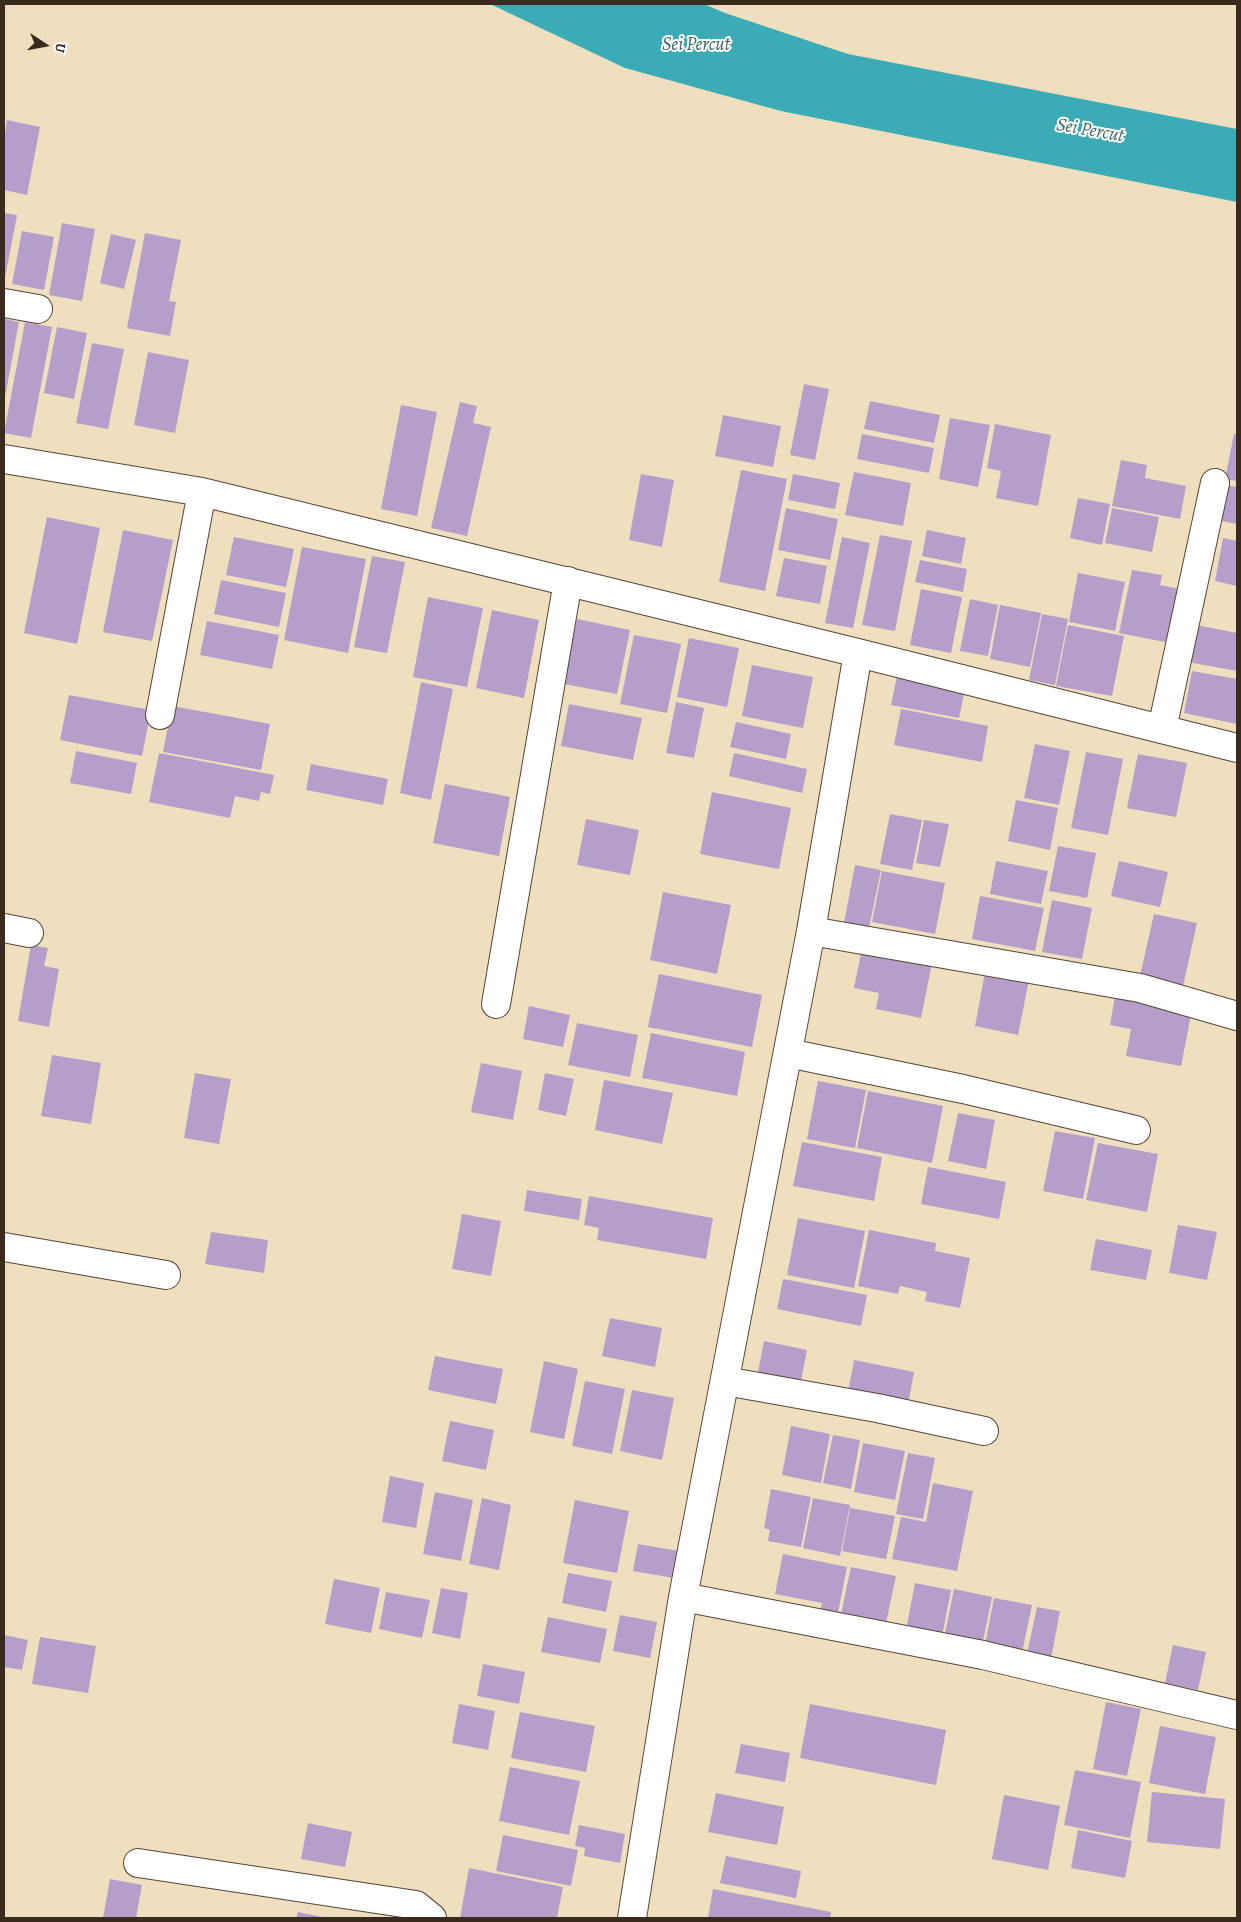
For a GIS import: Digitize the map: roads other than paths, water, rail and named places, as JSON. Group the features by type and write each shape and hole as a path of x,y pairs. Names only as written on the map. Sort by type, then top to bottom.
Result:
{"street":[{"path":"4,303 38,309"},
{"path":"4,459 202,492 1237,748"},
{"path":"1162,729 1215,483"},
{"path":"160,715 202,492"},
{"path":"496,1004 568,581"},
{"path":"632,1918 683,1597 811,931 858,654"},
{"path":"811,931 1140,988 1237,1016"},
{"path":"788,1053 963,1089 1136,1130"},
{"path":"4,1248 166,1275"},
{"path":"725,1381 877,1408 984,1431"},
{"path":"683,1597 983,1655 1237,1715"},
{"path":"138,1863 416,1905 432,1918"}],"water":[{"name":"Sei Percut","path":"490,4 704,4 725,13 848,54 1237,129 1237,202 781,111 625,68"}]}
